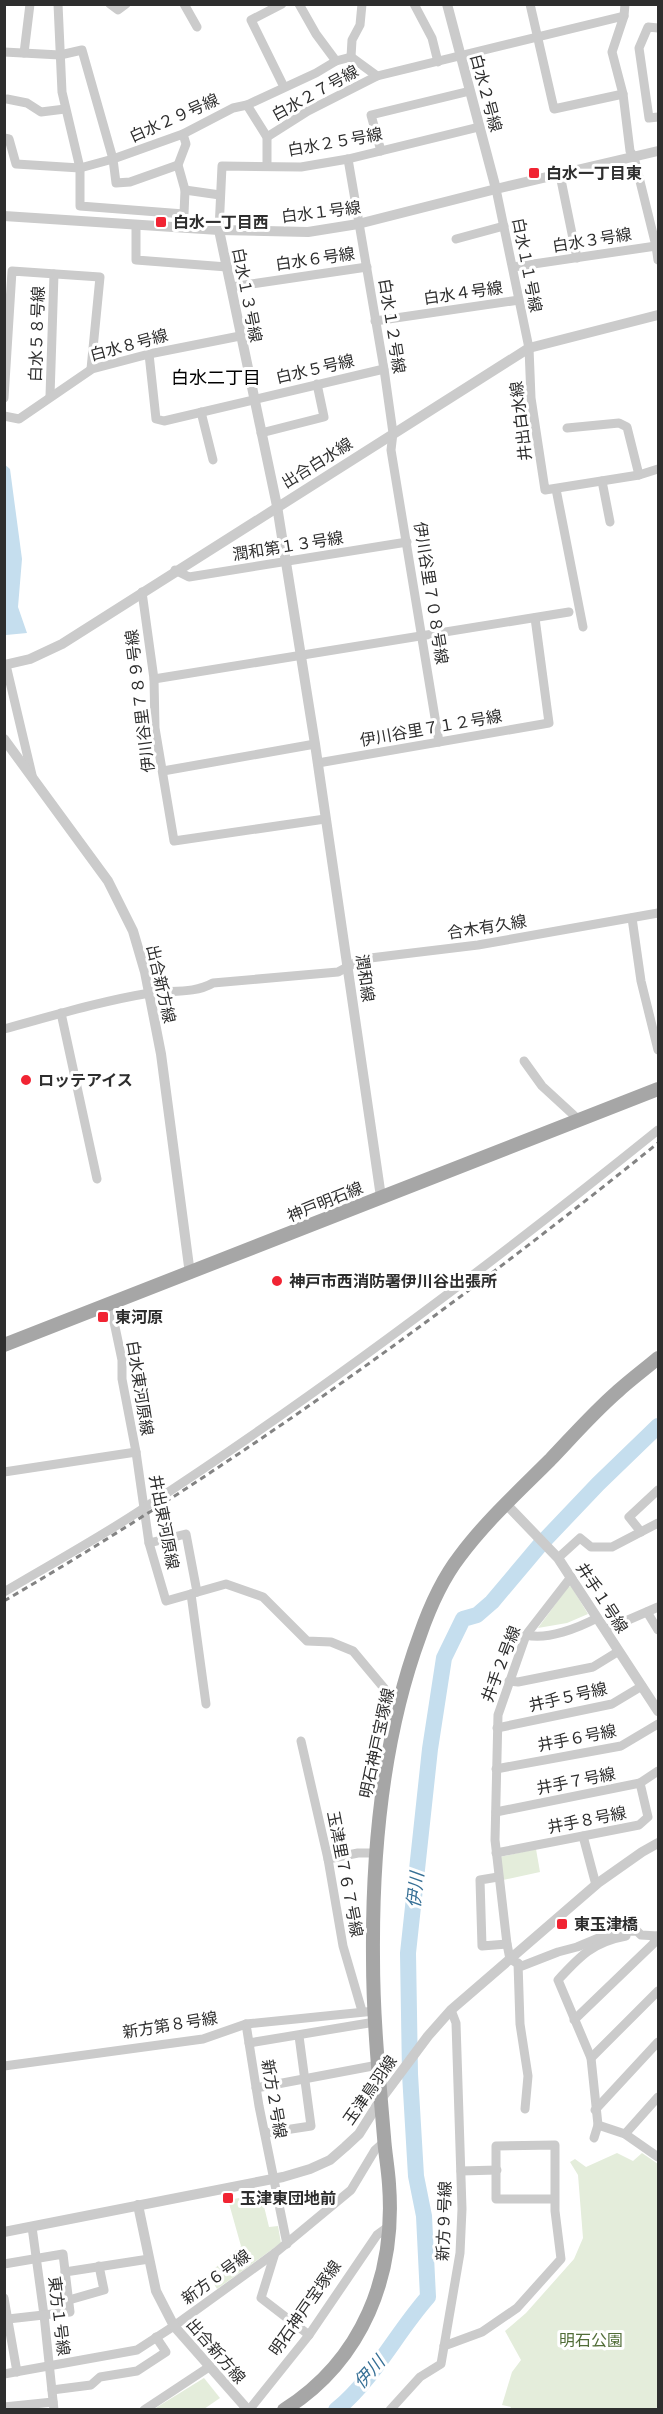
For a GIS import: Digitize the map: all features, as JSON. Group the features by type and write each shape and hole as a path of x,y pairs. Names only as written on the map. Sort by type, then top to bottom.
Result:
{"main road":[{"name":"神戸明石線","path":"4,1345 658,1089"},
{"name":"明石神戸宝塚線","path":"284,2409 308,2394 343,2358 369,2315 386,2261 390,2186 371,2015 373,1884 381,1792 399,1706 420,1635 459,1556 617,1391 658,1358"}],"street":[{"path":"24,53 30,4"},
{"path":"58,4 62,93 80,168 80,206 184,214 185,190 178,165 186,144 183,134"},
{"path":"110,4 118,10 126,4"},
{"path":"184,4 197,27"},
{"path":"282,4 251,20 284,87"},
{"path":"299,4 316,34 336,61"},
{"path":"362,4 360,25 352,40 351,57 377,76"},
{"path":"414,4 432,38 438,62"},
{"name":"白水２号線","path":"447,4 496,189"},
{"path":"530,4 554,109 623,94"},
{"name":"白水３号線","path":"513,267 656,246 634,157 630,151 623,94 612,52 624,16 625,4"},
{"name":"白水２７号線","path":"267,137 308,111 377,76 538,39 624,16"},
{"path":"658,28 648,27 639,48 649,118 658,117"},
{"path":"4,52 60,55 82,50 113,159 116,183 130,182 178,165"},
{"name":"白水２９号線","path":"4,138 9,139 16,164 80,168 183,134 232,108 247,105 316,73 336,61 351,57"},
{"path":"381,151 371,116 470,91"},
{"path":"7,99 27,103 41,112 65,109"},
{"path":"247,105 267,137 267,166"},
{"name":"白水２５号線","path":"219,230 222,166 301,167 348,159 479,127"},
{"name":"白水１号線","path":"4,216 136,226 308,232 358,224 658,150"},
{"name":"白水１２号線","path":"348,159 384,369 393,433 391,450"},
{"path":"560,175 577,258"},
{"name":"白水１１号線","path":"496,189 528,348"},
{"path":"185,190 220,195"},
{"path":"136,226 136,260 227,267"},
{"path":"456,239 504,226"},
{"name":"白水１３号線","path":"219,230 277,506 300,655"},
{"path":"656,246 658,261"},
{"name":"白水６号線","path":"231,287 367,267"},
{"path":"4,398 12,270 100,277 91,369"},
{"name":"白水５８号線","path":"50,396 54,274"},
{"name":"白水４号線","path":"375,321 519,300"},
{"name":"出合白水線","path":"5,665 30,659 62,644 175,570 528,348 658,315"},
{"name":"白水８号線","path":"4,416 19,419 91,369 148,354 240,336"},
{"name":"井出白水線","path":"528,348 531,398 545,490 556,489"},
{"name":"白水５号線","path":"148,354 156,419 164,421 253,398 384,369"},
{"path":"261,433 324,417 317,384"},
{"path":"201,412 213,460"},
{"path":"567,428 619,423 627,427 639,475"},
{"name":"伊川谷里７０８号線","path":"391,450 439,742"},
{"path":"583,627 556,489 639,475 658,469"},
{"path":"602,481 610,522"},
{"name":"潤和第１３号線","path":"175,570 189,577 407,542"},
{"name":"伊川谷里７８９号線","path":"142,592 154,680 155,728 164,771 174,842 325,819"},
{"path":"154,680 569,612"},
{"name":"伊川谷里７１２号線","path":"318,763 549,723 535,618"},
{"name":"潤和線","path":"300,655 318,763 381,1197"},
{"path":"5,665 32,775"},
{"name":"出合新方線","path":"4,739 108,881 133,931 150,993 161,1054 190,1274"},
{"path":"164,771 315,744"},
{"name":"合木有久線","path":"4,1029 61,1013 150,993 202,989 213,983 338,972 362,959 478,945 658,914"},
{"path":"632,918 641,981 658,1050"},
{"path":"61,1013 97,1179"},
{"path":"524,1061 542,1086 579,1120"},
{"path":"4,1592 143,1509 301,1401 526,1236 658,1131"},
{"name":"白水東河原線","path":"4,1472 136,1452 122,1379 122,1360 110,1304"},
{"name":"井出東河原線","path":"136,1452 149,1542 166,1601 226,1584 263,1597 307,1641 331,1642 353,1651 399,1706"},
{"path":"641,1532 629,1517 658,1490"},
{"name":"井手１号線","path":"508,1506 558,1558 658,1711"},
{"path":"558,1558 580,1538 591,1547 612,1547 658,1523"},
{"path":"149,1542 186,1534 206,1704"},
{"name":"井手２号線","path":"525,2109 528,2076 514,1961 507,1944 496,1853 496,1728 498,1715 526,1635 571,1577"},
{"path":"605,1630 658,1607"},
{"path":"647,1612 658,1630"},
{"path":"526,1635 534,1637 580,1627 597,1618"},
{"path":"509,1681 518,1682 593,1667 619,1651"},
{"name":"井手５号線","path":"496,1728 612,1704 642,1686"},
{"name":"井手６号線","path":"496,1769 621,1746 658,1724"},
{"name":"玉津里７６７号線","path":"301,1741 328,1859 343,1946 371,2015"},
{"name":"井手７号線","path":"496,1812 640,1784 658,1771"},
{"name":"井手８号線","path":"496,1853 639,1825 648,1817 640,1784"},
{"path":"583,1836 596,1885"},
{"name":"玉津鳥羽線","path":"4,2232 274,2179 310,2169 330,2160 359,2134 381,2099 428,2036 451,2010 514,1961 596,1885 658,1843"},
{"path":"328,1859 358,1853 376,1853"},
{"path":"498,1877 480,1880 482,1946 507,1944"},
{"path":"514,1961 522,1966 578,1947 613,1932 637,1931 641,1935"},
{"path":"574,2020 653,1944 658,1936 615,1938 584,1952 558,1980 574,2020 591,2058 598,2125 594,2138"},
{"path":"591,2058 658,1991"},
{"name":"新方９号線","path":"390,2409 420,2377 441,2364 460,2253 461,2171 456,2023 451,2010"},
{"path":"249,2043 299,2036 371,2015"},
{"name":"新方第８号線","path":"4,2066 203,2039 246,2024 371,2015"},
{"name":"新方２号線","path":"246,2024 256,2088 287,2244"},
{"path":"265,2133 311,2126 299,2036"},
{"path":"596,2110 658,2042"},
{"path":"256,2088 378,2065"},
{"path":"625,2134 658,2097"},
{"path":"598,2125 625,2134 658,2157"},
{"name":"新方６号線","path":"4,2374 137,2350 287,2244 351,2190 375,2150 384,2142"},
{"path":"444,2346 482,2332 517,2308 561,2259 555,2199 555,2145 496,2145 496,2199 555,2199"},
{"path":"461,2171 497,2170"},
{"name":"出合新方線","path":"138,2205 156,2291 174,2326 248,2409"},
{"name":"東方１号線","path":"32,2227 53,2406"},
{"name":"明石神戸宝塚線","path":"248,2409 309,2335 377,2235 388,2227"},
{"path":"275,2253 261,2298 309,2335"},
{"path":"4,2264 63,2254 70,2312 8,2319"},
{"path":"65,2272 149,2259"},
{"path":"69,2300 104,2290 99,2266"},
{"path":"4,2298 17,2372"},
{"path":"52,2390 91,2385 100,2377 137,2371 166,2352 156,2337"},
{"path":"144,2409 209,2367"},
{"path":"4,2407 53,2406"}],"green space":[{"path":"571,1586 588,1614 567,1623 538,1628 568,1587"},
{"path":"536,1849 540,1872 503,1880 500,1857"},
{"name":"明石公園","path":"617,2153 633,2161 642,2153 658,2164 658,2409 510,2409 511,2407 502,2405 512,2372 521,2360 505,2331 526,2313 574,2259 583,2238 578,2175 570,2162 575,2159 586,2167"},
{"path":"261,2194 269,2227 278,2226 281,2243 217,2289 208,2274 241,2246 228,2200"},
{"path":"204,2378 220,2398 204,2409 154,2409"}],"water":[{"path":"4,464 10,469 22,559 18,607 27,633 6,635 4,635"}],"waterway":[{"name":"伊川","path":"336,2410 362,2384 428,2297 424,2216 416,2176 410,2074 408,1953 430,1749 444,1658 463,1619 477,1615 492,1602 540,1545 658,1426"}],"railway":[{"path":"4,1601 175,1496 340,1384 501,1266 658,1143"}],"place":[{"name":"白水一丁目東","path":"534,173"},
{"name":"白水一丁目西","path":"161,222"},
{"name":"ロッテアイス","path":"26,1080"},
{"name":"神戸市西消防署伊川谷出張所","path":"277,1281"},
{"name":"東河原","path":"103,1317"},
{"name":"東玉津橋","path":"562,1924"},
{"name":"玉津東団地前","path":"228,2198"}],"district":[{"name":"白水二丁目","path":"216,377"}]}
